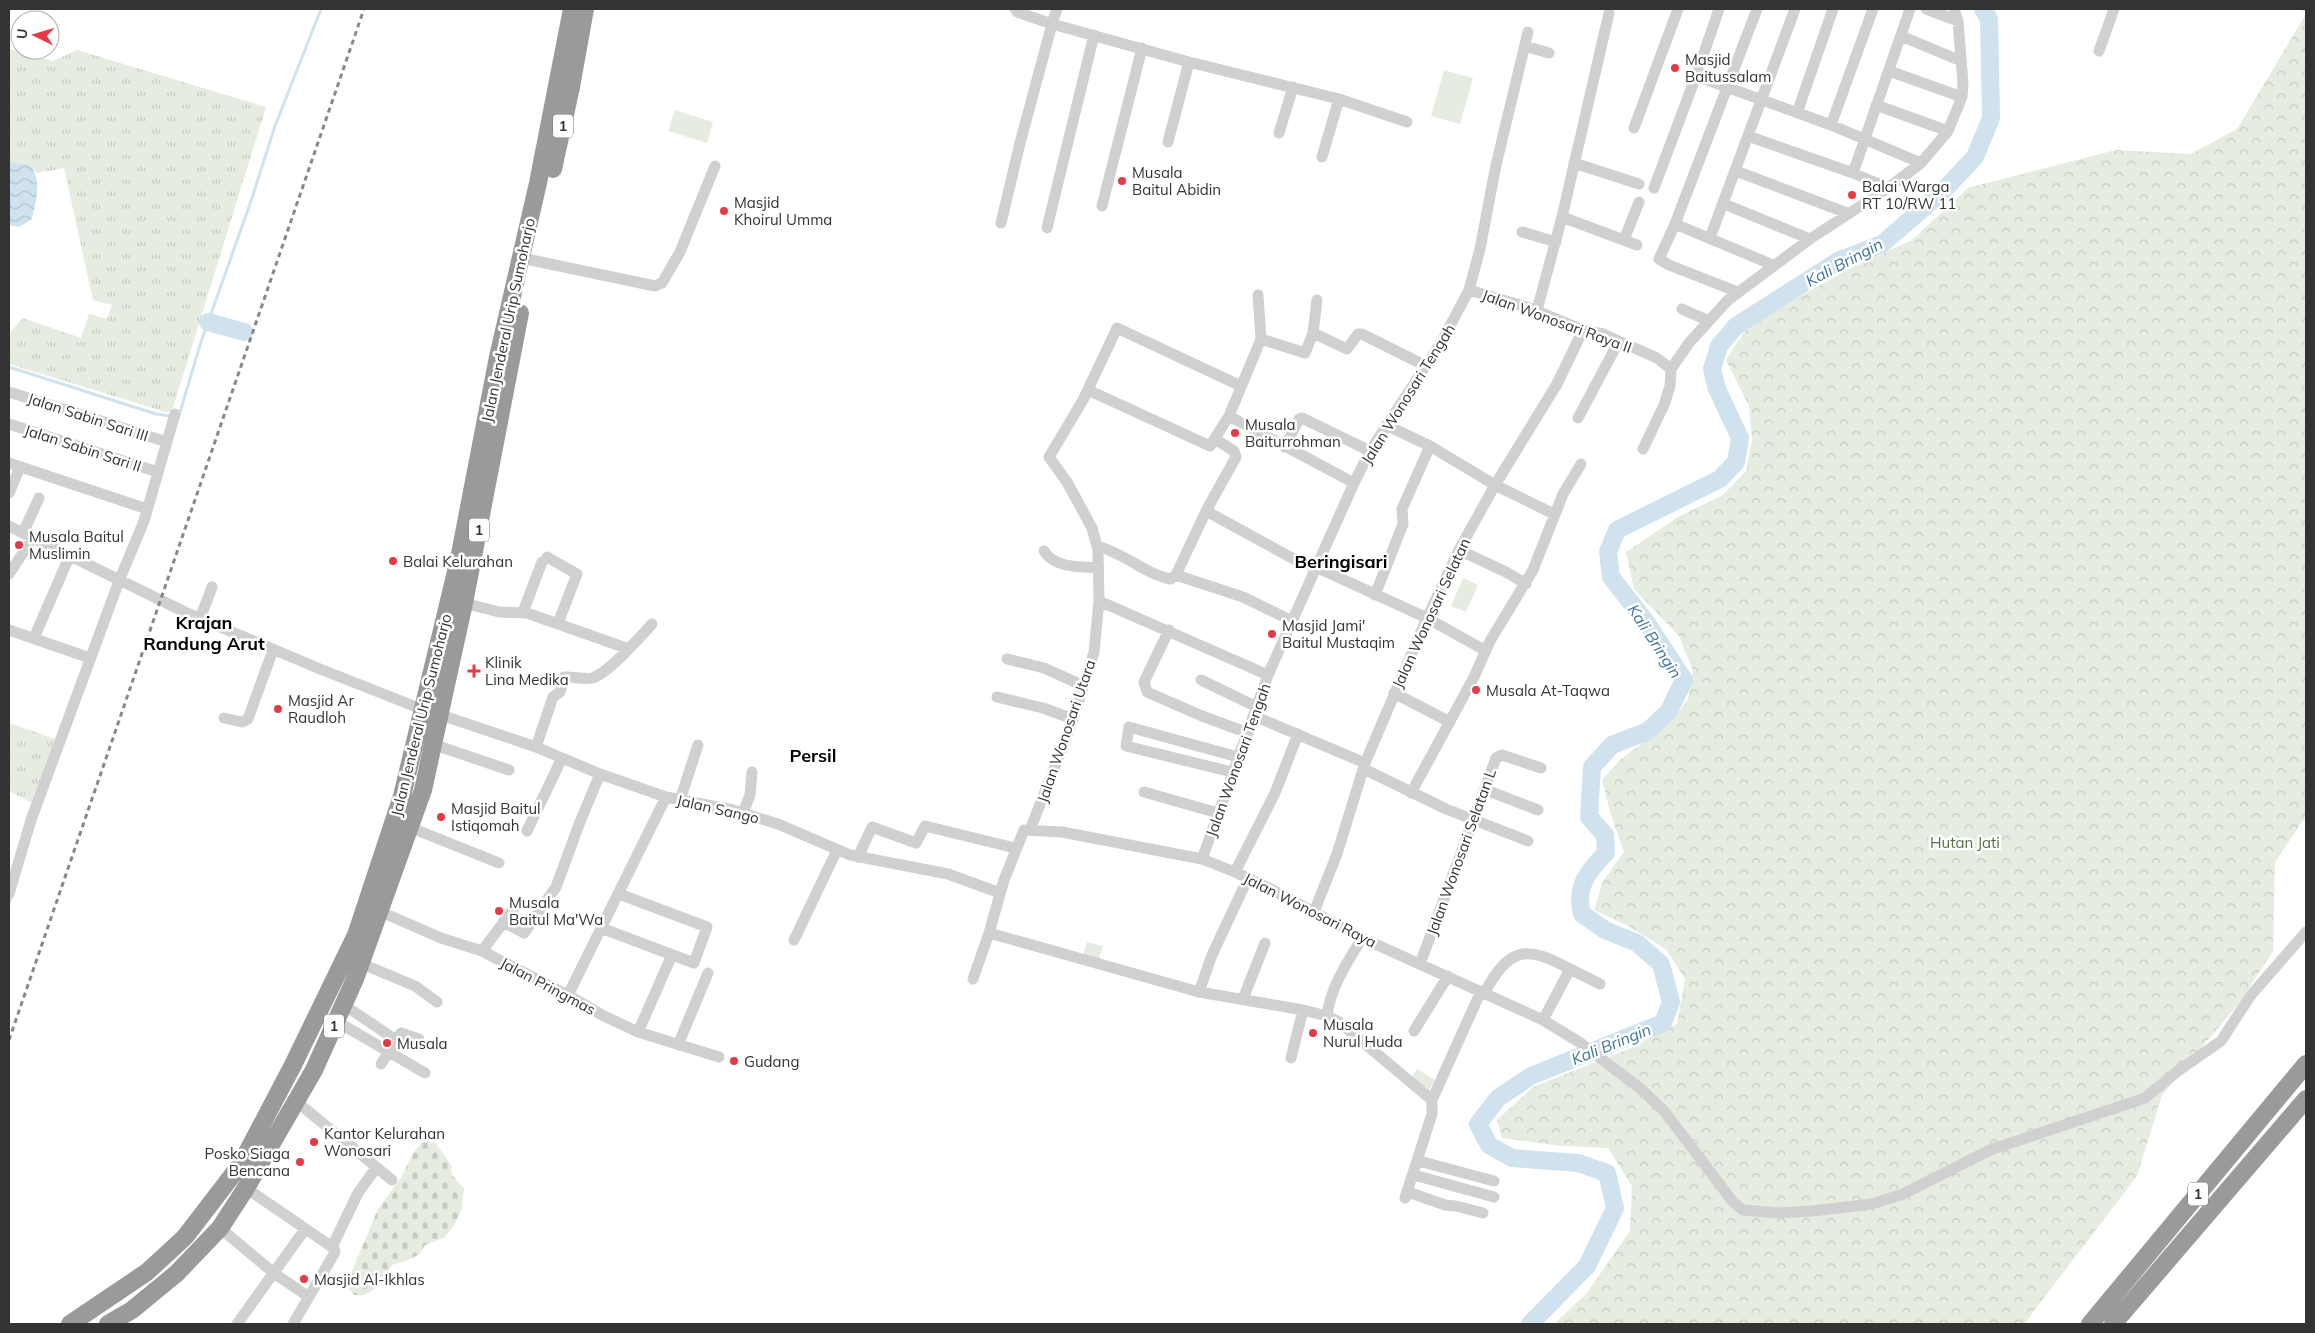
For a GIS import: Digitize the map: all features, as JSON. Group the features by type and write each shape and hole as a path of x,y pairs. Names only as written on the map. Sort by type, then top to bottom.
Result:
{"highway":[{"name":"Jalan Jenderal Urip Sumoharjo","path":"108,1324 132,1310 178,1273 220,1228 297,1102 344,1004 423,790 432,744 431,712 498,357 541,170 572,9"},
{"name":"Jalan Jenderal Urip Sumoharjo","path":"70,1324 147,1272 185,1237 241,1164 293,1064 356,935 431,712 464,603 531,260 571,87 584,9"},
{"name":"1","path":"2090,1324 2306,1064"},
{"name":"1","path":"2113,1324 2306,1099"}],"street":[{"path":"1001,223 1057,9"},
{"path":"1634,128 1678,9"},
{"path":"1654,188 1719,9"},
{"path":"1738,292 1669,265 1659,259 1675,224 1757,9"},
{"path":"1710,238 1763,101 1795,9"},
{"path":"1797,113 1833,9"},
{"path":"1831,126 1873,9"},
{"path":"1853,173 1910,9"},
{"path":"1926,9 1958,20"},
{"path":"1643,449 1664,405 1670,386 1671,369 1689,343 1709,321 1738,292 1773,265 1847,213 1888,188 1921,162 1948,131 1962,97 1964,83 1958,20 1954,9"},
{"path":"2099,51 2114,9"},
{"path":"1016,10 1052,24 1189,62 1339,99 1407,122"},
{"path":"1537,310 1562,218 1609,13"},
{"name":"Jalan Wonosari Tengah","path":"1202,859 1268,675 1318,568 1354,483 1386,425 1442,341 1468,290 1480,249 1496,165 1528,32"},
{"path":"1047,228 1094,35"},
{"path":"1901,36 1961,61"},
{"path":"1524,46 1549,54"},
{"path":"1102,206 1142,48"},
{"path":"1168,142 1189,62"},
{"path":"1889,71 1962,97"},
{"path":"1696,76 1921,162"},
{"path":"1279,134 1293,87"},
{"path":"1322,157 1339,99"},
{"path":"1876,105 1948,131"},
{"path":"1748,136 1853,173 1888,188"},
{"path":"1574,163 1639,184"},
{"path":"531,260 654,286 662,282 680,252 715,166"},
{"path":"1736,170 1847,213"},
{"path":"1624,240 1639,202"},
{"path":"1724,204 1810,239"},
{"path":"1562,218 1637,245"},
{"path":"1675,224 1773,265"},
{"path":"1522,232 1556,242"},
{"name":"Jalan Wonosari Raya II","path":"1468,290 1537,310 1584,330 1603,334 1657,358 1671,369"},
{"path":"1088,390 1210,446 1229,416 1261,339 1258,295"},
{"path":"1261,339 1305,354 1313,333 1318,300"},
{"path":"1682,309 1709,321"},
{"name":"Jalan Wonosari Utara","path":"973,979 990,933 1000,893 1015,848 1027,830 1073,719 1094,652 1099,602 1097,546 1088,518 1068,482 1049,457 1088,390 1115,330 1121,329 1241,386"},
{"name":"Jalan Wonosari Selatan","path":"1314,912 1337,854 1364,766 1394,693 1458,550 1495,485 1558,384 1584,330"},
{"path":"1313,333 1347,350 1358,334 1362,334 1426,366"},
{"path":"1578,418 1619,341"},
{"name":"Jalan Sabin Sari III","path":"9,392 167,442"},
{"path":"9,894 31,820 147,509 175,414"},
{"path":"1229,416 1354,483"},
{"path":"1285,447 1299,419 1302,418 1370,451"},
{"name":"Jalan Sabin Sari II","path":"9,424 158,472"},
{"path":"1386,425 1430,446 1495,485 1554,514"},
{"path":"1097,546 1116,552 1168,579 1176,575 1206,511 1236,457 1234,451 1215,439"},
{"path":"1375,595 1403,524 1402,509 1430,446"},
{"path":"1411,793 1486,651 1526,584 1563,494 1581,464"},
{"path":"9,493 14,465 147,509"},
{"path":"9,574 28,536 39,498"},
{"path":"1206,511 1292,558 1427,618 1486,651"},
{"name":"Jalan Sango","path":"9,526 69,557 200,619 431,712 536,747 600,774 666,797 743,813 778,824 837,850 858,857 948,874 1000,893"},
{"path":"1458,550 1506,572 1526,584"},
{"path":"1044,551 1048,558 1061,564 1099,568"},
{"path":"34,638 69,557"},
{"path":"523,612 544,559 577,574 558,623"},
{"path":"1176,575 1243,597 1292,621"},
{"path":"200,619 212,587"},
{"path":"1099,602 1169,630 1268,675"},
{"path":"464,603 499,612 523,612 629,649"},
{"path":"536,747 553,697 560,692 564,677 593,678 629,649 652,624"},
{"path":"9,630 90,658"},
{"path":"1169,630 1144,682 1147,692 1248,733"},
{"path":"224,718 242,722 248,719 273,650"},
{"path":"1007,659 1044,668 1084,686"},
{"path":"1201,680 1255,711 1364,766 1411,793 1528,841"},
{"path":"1394,693 1450,722"},
{"path":"997,697 1042,708 1073,719"},
{"path":"1232,772 1126,746 1129,729 1131,727 1238,757"},
{"path":"1235,872 1275,793 1298,734"},
{"path":"432,744 509,770"},
{"path":"680,800 698,746"},
{"name":"Jalan Wonosari Selatan L","path":"1420,964 1498,755 1541,768"},
{"path":"527,831 562,758"},
{"path":"743,813 750,795 752,772"},
{"path":"503,922 524,934 556,887 600,774"},
{"path":"1486,790 1538,810"},
{"path":"1144,792 1218,813"},
{"path":"568,995 666,797"},
{"path":"858,857 872,827 916,843 925,826 1015,848"},
{"path":"409,827 499,863"},
{"name":"Jalan Wonosari Raya","path":"1027,830 1062,832 1202,859 1248,878 1362,938 1483,991 1543,1020 1579,1042 1641,1089 1665,1112 1733,1202 1743,1210 1779,1213 1872,1204 1903,1194 1990,1150 2145,1098 2178,1071 2221,1041 2251,995 2306,932"},
{"path":"794,940 837,850"},
{"path":"1199,992 1212,954 1248,878"},
{"path":"601,928 694,962 708,927 619,894"},
{"path":"482,951 514,907"},
{"name":"Jalan Pringmas","path":"379,911 441,938 482,951 568,995 602,1015 638,1032 720,1057"},
{"path":"990,933 1199,992 1327,1016 1351,1031 1432,1100"},
{"path":"1327,1016 1328,1007 1335,989 1362,938"},
{"path":"1244,999 1265,943"},
{"path":"1483,1213 1445,1206 1406,1195 1419,1162 1432,1114 1432,1100 1483,991 1496,971 1516,956 1524,953 1539,955 1600,984"},
{"path":"638,1032 672,955"},
{"path":"360,963 415,986 438,1002"},
{"path":"1543,1020 1570,969"},
{"path":"678,1045 708,973"},
{"path":"1414,1031 1448,976"},
{"path":"344,1004 396,1040"},
{"path":"1291,1058 1303,1010"},
{"path":"336,1021 425,1073"},
{"path":"381,1064 402,1032 419,1039"},
{"path":"297,1102 392,1180"},
{"path":"1419,1162 1494,1181"},
{"path":"332,1248 358,1193 376,1168"},
{"path":"1414,1175 1494,1197"},
{"path":"246,1188 335,1251 293,1324"},
{"path":"1468,1209 1472,1191"},
{"path":"220,1228 275,1274 309,1297"},
{"path":"237,1324 275,1274 303,1232"}],"green space":[{"name":"Hutan Jati","path":"2306,14 2306,816 2275,862 2273,951 2239,1003 2162,1095 2137,1176 2024,1324 1554,1324 1586,1294 1630,1231 1632,1186 1608,1148 1563,1146 1502,1138 1497,1120 1533,1087 1631,1048 1677,1024 1685,979 1666,949 1630,927 1594,910 1603,881 1624,852 1611,815 1602,780 1621,759 1673,720 1688,699 1693,671 1679,636 1634,589 1626,552 1678,517 1723,495 1746,471 1752,441 1749,406 1726,360 1749,324 1855,266 1912,240 1968,188 2116,150 2191,154 2237,129"},
{"path":"9,49 10,60 53,61 60,60 60,58 77,50 266,107 172,411 166,412 9,364 9,334 23,318 81,338 89,314 107,319 112,305 93,300 64,168 37,173 31,166 9,161"},
{"path":"1444,70 1473,78 1460,124 1431,116"},
{"path":"675,110 713,122 707,143 668,131"},
{"path":"1463,578 1478,585 1466,612 1451,606"},
{"path":"9,723 55,739 32,803 9,791"},
{"path":"1087,942 1103,946 1099,960 1083,956"},
{"path":"1417,1069 1435,1080 1429,1090 1411,1078"},
{"path":"423,1140 435,1142 451,1165 452,1175 464,1189 462,1208 455,1224 444,1238 425,1245 420,1254 392,1265 385,1277 372,1291 367,1294 354,1295 346,1285 378,1209 400,1179 413,1154"}],"water":[{"path":"9,161 31,166 36,178 37,192 32,219 19,227 9,225"}],"waterway":[{"path":"179,416 200,345 251,201 275,126 321,9"},
{"name":"Kali Bringin","path":"1530,1324 1587,1266 1615,1208 1607,1173 1578,1163 1512,1158 1489,1145 1478,1124 1498,1098 1531,1076 1663,1023 1671,1002 1661,964 1637,943 1605,930 1582,914 1580,904 1580,896 1585,880 1606,853 1605,835 1589,817 1592,767 1612,745 1648,731 1669,711 1684,680 1646,622 1611,577 1608,552 1617,530 1720,479 1736,462 1740,438 1717,389 1712,369 1719,346 1736,326 1838,261 1882,244 1942,192 1975,157 1991,118 1989,19 1983,9"},
{"path":"208,322 244,332"},
{"path":"9,367 156,414 171,416"},
{"path":"9,905 11,896"}],"railway":[{"path":"9,1040 364,9"}],"place":[{"name":"Masjid Baitussalam","path":"1675,68"},
{"name":"Musala Baitul Abidin","path":"1122,181"},
{"name":"Balai Warga RT 10/RW 11","path":"1852,195"},
{"name":"Masjid Khoirul Umma","path":"724,211"},
{"name":"Musala Baiturrohman","path":"1235,433"},
{"name":"Musala Baitul Muslimin","path":"19,545"},
{"name":"Balai Kelurahan","path":"393,561"},
{"name":"Masjid Jami' Baitul Mustaqim","path":"1272,634"},
{"name":"Klinik Lina Medika","path":"474,671"},
{"name":"Musala At-Taqwa","path":"1476,690"},
{"name":"Masjid Ar Raudloh","path":"278,709"},
{"name":"Masjid Baitul Istiqomah","path":"441,817"},
{"name":"Musala Baitul Ma'Wa","path":"499,911"},
{"name":"Musala Nurul Huda","path":"1313,1033"},
{"name":"Musala","path":"387,1043"},
{"name":"Gudang","path":"734,1061"},
{"name":"Kantor Kelurahan Wonosari","path":"314,1142"},
{"name":"Posko Siaga Bencana","path":"300,1162"},
{"name":"Masjid Al-Ikhlas","path":"304,1279"}],"district":[{"name":"Beringisari","path":"1341,561"},
{"name":"Krajan Randung Arut","path":"204,632"},
{"name":"Persil","path":"813,755"}]}
